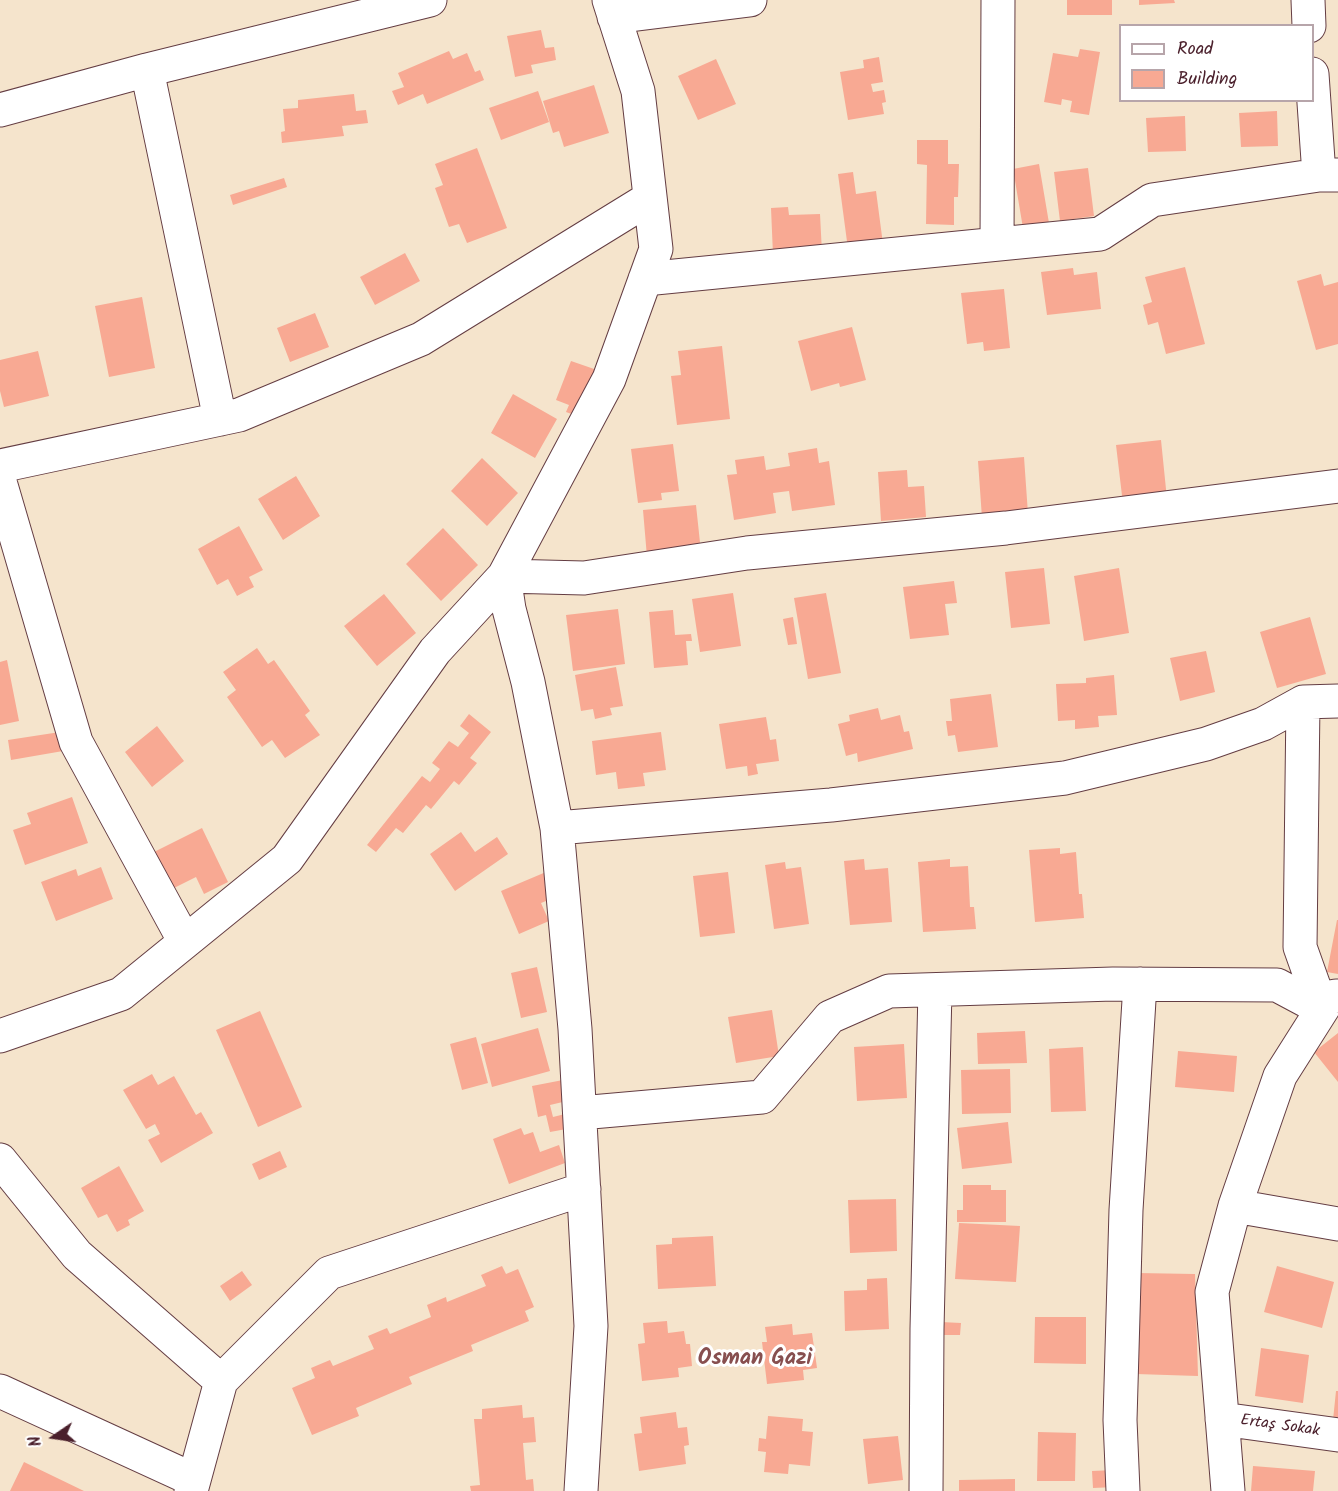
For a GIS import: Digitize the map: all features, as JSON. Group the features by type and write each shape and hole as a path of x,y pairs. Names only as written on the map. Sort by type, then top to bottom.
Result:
{"street":[{"path":"0,110 147,70 430,0"},
{"path":"0,1036 121,994 287,859 435,651 504,576 609,379 656,249 638,91 612,9 750,0"},
{"path":"997,244 999,0"},
{"path":"1308,0 1309,24"},
{"path":"147,70 220,420"},
{"path":"645,279 1101,234 1152,200 1328,175 1314,87"},
{"path":"0,466 239,415 421,339 650,198"},
{"path":"0,482 76,742 185,942"},
{"path":"504,576 584,578 747,553 1006,528 1338,486"},
{"path":"504,576 509,609 528,682 557,828 575,1029 591,1326 581,1491"},
{"path":"557,828 831,805 1065,778 1206,744 1263,724 1303,702 1338,701"},
{"path":"1303,702 1300,947 1330,1003"},
{"path":"580,1113 762,1097 830,1017 889,991 1140,984 1277,985 1330,1003"},
{"path":"1123,1491 1120,1420 1126,1222 1140,984"},
{"path":"926,1491 927,1329 935,990"},
{"path":"1228,1491 1212,1292 1235,1206 1280,1076 1330,1003"},
{"path":"0,1160 77,1255 221,1381"},
{"path":"0,1391 192,1485 221,1381 329,1273 584,1189"},
{"path":"1235,1206 1338,1224"},
{"name":"Ertaş Sokak","path":"1222,1419 1338,1435"}],"building":[{"path":"1067,0 1112,0 1112,15 1067,15"},
{"path":"1139,0 1174,0 1175,3 1139,5"},
{"path":"541,30 545,48 554,47 556,60 531,65 533,73 515,77 507,36"},
{"path":"1080,49 1100,52 1089,115 1070,112 1072,101 1062,99 1061,105 1044,102 1053,53 1078,57"},
{"path":"449,51 453,59 467,53 475,72 480,70 484,80 427,104 423,94 398,105 392,91 404,87 398,73"},
{"path":"879,57 883,82 871,84 873,92 884,90 886,102 882,103 884,114 848,120 840,72 864,68 863,60"},
{"path":"716,59 736,104 698,120 678,76"},
{"path":"594,85 609,133 564,147 559,131 553,133 543,101"},
{"path":"538,91 549,122 501,140 489,108"},
{"path":"354,94 356,111 366,110 368,123 342,126 344,136 282,143 281,132 285,131 283,109 298,108 298,100"},
{"path":"1277,111 1278,146 1241,147 1239,113"},
{"path":"1185,116 1186,151 1148,152 1146,118"},
{"path":"917,140 948,140 948,164 959,164 958,197 954,197 954,225 926,224 927,165 917,164"},
{"path":"477,148 507,228 467,243 459,224 449,227 435,188 443,185 435,164"},
{"path":"1039,164 1049,223 1023,228 1013,169"},
{"path":"1088,168 1094,216 1060,221 1054,172"},
{"path":"853,172 856,194 876,191 883,244 848,249 838,174"},
{"path":"284,178 287,187 233,205 230,195"},
{"path":"788,207 789,215 820,214 822,253 773,255 771,208"},
{"path":"405,253 420,281 375,305 360,277"},
{"path":"1185,267 1205,344 1166,354 1158,322 1148,325 1143,305 1152,302 1145,277"},
{"path":"1073,268 1074,275 1097,272 1101,309 1047,315 1041,272"},
{"path":"1321,274 1324,286 1338,282 1338,344 1316,350 1297,281"},
{"path":"1004,289 1010,348 984,351 983,342 967,344 961,293"},
{"path":"142,297 155,368 109,377 95,306"},
{"path":"315,313 329,347 290,362 277,328"},
{"path":"852,327 866,380 840,387 839,383 811,391 798,341"},
{"path":"722,346 730,419 677,425 671,376 681,375 678,351"},
{"path":"38,351 49,396 4,407 0,391 0,360"},
{"path":"571,361 597,370 580,417 566,412 569,405 556,400"},
{"path":"513,394 557,419 535,458 491,433"},
{"path":"1161,440 1167,499 1123,504 1116,445"},
{"path":"673,444 679,491 661,493 662,500 638,503 631,449"},
{"path":"817,448 819,463 829,461 835,505 792,511 789,491 773,493 776,513 734,520 727,475 737,474 735,460 764,456 766,470 790,466 788,453"},
{"path":"1024,457 1028,514 982,518 978,461"},
{"path":"482,458 518,493 487,526 451,491"},
{"path":"907,470 908,487 924,486 926,517 881,521 878,472"},
{"path":"296,476 320,516 283,540 258,499"},
{"path":"696,505 701,552 647,557 643,510"},
{"path":"239,526 263,570 249,577 254,587 237,596 228,579 217,585 198,549"},
{"path":"443,528 478,565 441,601 406,564"},
{"path":"1044,568 1050,624 1011,628 1005,572"},
{"path":"1119,568 1129,633 1084,641 1074,576"},
{"path":"954,581 957,603 945,604 949,635 910,639 903,587"},
{"path":"733,593 741,646 700,652 692,599"},
{"path":"826,593 841,673 808,679 794,598"},
{"path":"384,594 416,633 377,666 344,626"},
{"path":"618,609 625,664 573,671 566,615"},
{"path":"673,610 675,635 691,634 692,641 686,641 688,665 654,668 649,612"},
{"path":"793,617 797,644 788,645 783,619"},
{"path":"1310,617 1326,674 1277,688 1260,632"},
{"path":"257,648 268,664 274,660 310,711 305,715 320,735 285,758 272,740 262,747 227,697 236,690 223,672"},
{"path":"1206,651 1215,692 1180,701 1170,658"},
{"path":"7,660 19,721 0,725 0,662"},
{"path":"616,667 623,706 610,708 612,715 595,719 593,709 581,711 575,675"},
{"path":"1114,675 1117,715 1098,716 1099,727 1075,729 1075,720 1058,721 1056,684 1086,683 1086,678"},
{"path":"991,694 998,747 958,752 955,735 948,736 946,721 952,721 950,699"},
{"path":"878,708 881,720 900,715 904,732 909,731 913,749 858,762 857,753 846,756 838,724 850,721 849,715"},
{"path":"469,714 491,732 470,758 477,763 459,785 454,781 431,809 426,805 403,833 396,828 376,852 367,845 422,776 430,782 440,769 432,763 449,741 458,747 469,733 460,726"},
{"path":"766,717 770,740 776,739 779,761 756,764 758,774 748,776 747,766 726,769 719,724"},
{"path":"157,726 184,761 152,787 125,752"},
{"path":"60,732 63,751 11,760 8,740"},
{"path":"661,732 666,770 643,773 645,786 618,789 616,772 596,775 592,741"},
{"path":"72,797 88,843 25,865 13,830 31,824 27,813"},
{"path":"202,828 228,882 204,894 196,877 172,889 154,852"},
{"path":"461,832 475,852 497,837 508,854 455,891 430,854"},
{"path":"1060,848 1060,854 1076,852 1079,894 1082,894 1084,918 1035,922 1029,850"},
{"path":"864,859 865,870 888,868 892,922 850,925 844,861"},
{"path":"950,859 950,867 968,866 970,907 974,907 976,929 923,932 918,862"},
{"path":"785,862 786,869 801,867 809,924 774,929 765,865"},
{"path":"101,867 113,899 56,921 41,882 76,869 78,876"},
{"path":"546,872 556,897 541,903 549,921 519,934 501,891"},
{"path":"728,872 735,933 700,937 693,876"},
{"path":"1338,920 1338,974 1327,972"},
{"path":"537,967 547,1012 521,1018 511,973"},
{"path":"772,1010 779,1056 736,1063 728,1017"},
{"path":"260,1011 302,1107 258,1127 216,1030"},
{"path":"538,1028 550,1071 492,1087 481,1044"},
{"path":"1025,1031 1027,1063 978,1064 977,1033"},
{"path":"1338,1033 1338,1082 1314,1052"},
{"path":"476,1037 488,1083 462,1090 450,1044"},
{"path":"904,1044 907,1098 857,1101 854,1047"},
{"path":"1083,1047 1086,1111 1051,1112 1049,1049"},
{"path":"1178,1051 1237,1056 1234,1092 1175,1087"},
{"path":"1010,1069 1011,1113 962,1114 961,1070"},
{"path":"152,1074 158,1085 174,1076 196,1115 201,1112 213,1133 161,1163 148,1140 160,1134 155,1124 146,1129 123,1090"},
{"path":"563,1080 567,1101 550,1105 553,1117 569,1113 572,1128 550,1132 546,1115 538,1117 532,1086"},
{"path":"1008,1122 1012,1163 962,1169 957,1128"},
{"path":"521,1128 524,1135 533,1132 540,1152 559,1145 565,1163 509,1184 493,1139"},
{"path":"280,1151 287,1167 259,1180 252,1164"},
{"path":"119,1166 144,1211 128,1220 130,1225 117,1232 107,1214 98,1218 81,1188"},
{"path":"963,1185 991,1185 991,1190 1006,1190 1006,1222 957,1222 957,1210 963,1210"},
{"path":"896,1199 897,1251 850,1253 848,1200"},
{"path":"959,1223 1020,1226 1016,1282 955,1279"},
{"path":"713,1236 716,1286 658,1289 656,1245 672,1244 672,1238"},
{"path":"502,1266 506,1274 518,1269 534,1307 525,1311 529,1321 471,1345 473,1351 409,1377 412,1384 356,1408 359,1416 312,1435 292,1388 315,1378 311,1368 330,1360 333,1366 374,1349 368,1336 387,1328 390,1334 431,1317 427,1305 446,1297 447,1302 486,1286 481,1275"},
{"path":"1277,1266 1334,1282 1322,1328 1264,1312"},
{"path":"242,1271 252,1285 230,1301 220,1286"},
{"path":"1137,1273 1195,1274 1198,1376 1136,1374"},
{"path":"887,1278 889,1329 845,1331 844,1291 867,1290 867,1279"},
{"path":"1035,1317 1086,1317 1086,1364 1034,1363"},
{"path":"667,1321 668,1333 684,1331 686,1344 690,1344 692,1366 678,1368 679,1377 642,1381 638,1344 645,1343 643,1323"},
{"path":"941,1322 961,1323 960,1335 941,1335"},
{"path":"792,1324 793,1335 812,1333 817,1368 803,1370 804,1380 767,1384 762,1342 767,1342 765,1327"},
{"path":"1261,1348 1309,1355 1303,1403 1255,1396"},
{"path":"1336,1391 1338,1391 1338,1421 1333,1420"},
{"path":"522,1405 523,1418 534,1417 536,1442 523,1443 526,1480 533,1479 534,1491 471,1491 470,1486 480,1485 474,1419 482,1419 482,1409"},
{"path":"676,1412 678,1428 687,1427 689,1445 684,1446 686,1464 639,1471 634,1434 642,1433 640,1417"},
{"path":"768,1416 803,1419 802,1431 813,1432 810,1466 789,1464 788,1474 764,1472 766,1452 758,1451 759,1438 766,1439"},
{"path":"1038,1432 1076,1433 1075,1481 1037,1481"},
{"path":"898,1436 903,1480 868,1484 863,1439"},
{"path":"24,1462 84,1491 10,1491"},
{"path":"1253,1466 1315,1471 1313,1491 1251,1491"},
{"path":"1114,1470 1115,1487 1093,1488 1092,1471"},
{"path":"1015,1479 1015,1491 959,1491 959,1480"}],"district":[{"name":"Osman Gazi","path":"755,1360"}]}
